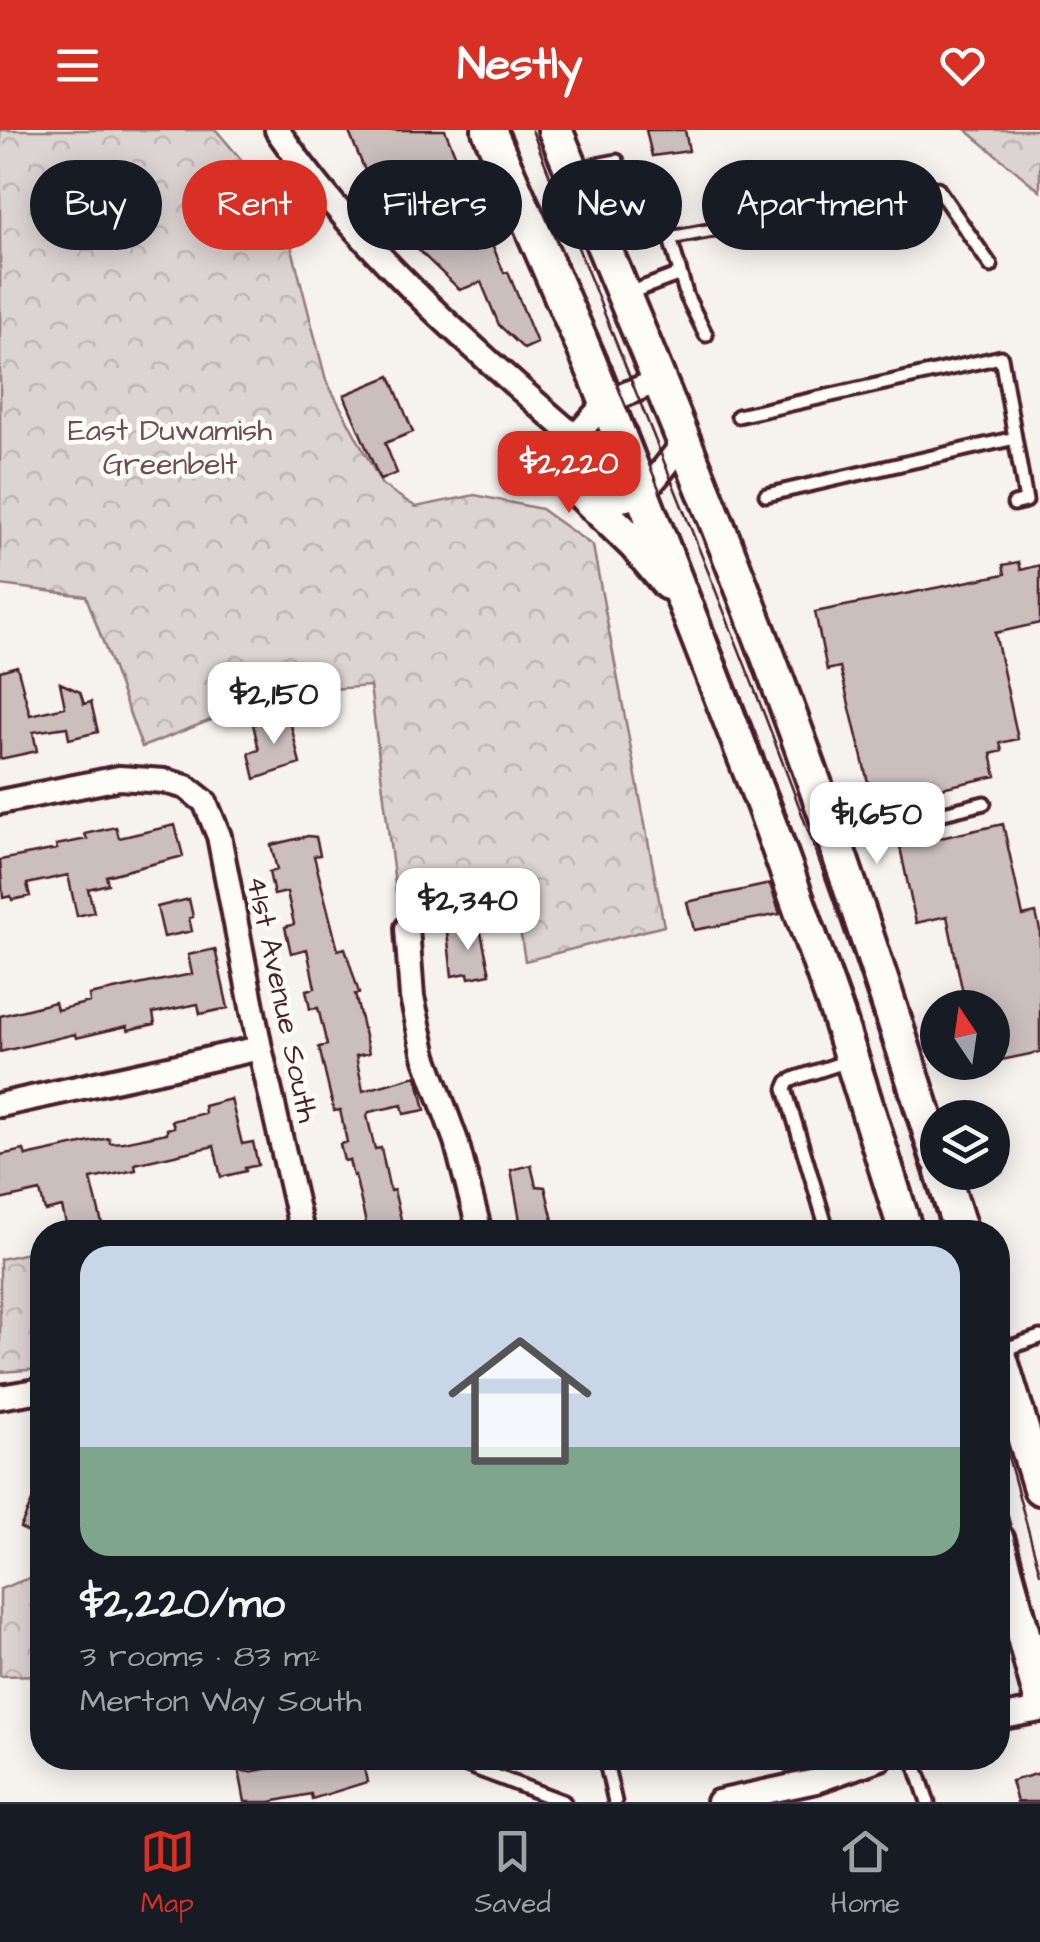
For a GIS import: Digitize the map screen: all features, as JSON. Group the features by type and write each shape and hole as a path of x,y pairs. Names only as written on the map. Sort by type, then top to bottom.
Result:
{"main road":[{"path":"489,130 606,402 802,910 902,1220"},
{"path":"555,130 568,160"},
{"path":"606,250 685,441 834,840 925,1100"},
{"path":"581,492 635,544 683,601"},
{"path":"953,1190 958,1220"},
{"path":"1010,1390 1040,1488"},
{"path":"1010,1585 1040,1696"}],"street":[{"path":"277,130 340,215 405,284 575,437"},
{"path":"660,380 606,402 575,437 574,478 581,492 592,500 606,502 642,492 685,441"},
{"name":"41st Avenue South","path":"0,802 120,778 165,781 186,788 205,802 218,836 299,1220"},
{"path":"407,928 412,997 425,1056 456,1140 477,1220"},
{"path":"0,1105 260,1048"},
{"path":"0,1398 30,1392"},
{"path":"1010,1716 1040,1710"},
{"path":"718,1802 776,1791 831,1770"}],"lane":[{"path":"706,335 687,297 670,238 936,188 991,266"},
{"path":"625,294 680,274"},
{"path":"738,416 1000,357 1026,501 1014,504"},
{"path":"766,495 1014,438"},
{"path":"834,840 984,803"},
{"path":"824,1220 786,1089 788,1082 796,1078 852,1060"},
{"path":"1010,1347 1040,1337"},
{"path":"480,1770 564,1802"},
{"path":"608,1770 615,1802"},
{"path":"917,1770 928,1802"}],"green space":[{"name":"East Duwamish Greenbelt","path":"0,130 216,130 242,160 182,160 182,250 292,250 326,380 382,485 416,507 475,495 541,509 593,546 664,926 525,961 514,892 396,892 370,686 280,693 142,747 86,596 0,585"},
{"path":"966,130 1040,130 1040,191"},
{"path":"30,1253 30,1370 0,1372 0,1259"},
{"path":"30,1578 30,1675 0,1676 0,1589"}],"building":[{"path":"348,130 445,130 457,160 361,160"},
{"path":"646,130 685,130 689,151 652,156"},
{"path":"418,250 495,250 504,273 508,272 537,343 524,349 499,325 481,282 460,290"},
{"path":"390,376 413,432 385,443 397,473 380,480 344,395"},
{"path":"1019,562 1021,570 1040,565 1040,623 995,633 1018,739 1000,743 1002,751 991,754 996,776 873,803 840,667 827,670 815,612 1005,574 1003,565"},
{"path":"17,666 30,715 65,707 60,683 80,692 84,704 91,702 98,732 69,739 67,727 33,732 37,751 0,759 0,671"},
{"path":"289,716 300,764 255,779 249,753 259,750 253,724"},
{"path":"1003,824 1023,916 1036,913 1040,930 1040,1052 1010,1058 1010,990 962,990 947,916 916,923 900,847"},
{"path":"175,825 183,856 106,876 108,884 88,889 94,912 77,916 68,875 27,884 30,896 3,898 0,860 57,849 56,845 87,839 85,834 116,827 119,838"},
{"path":"316,837 320,855 314,856 338,950 345,948 359,993 355,994 369,1053 356,1056 363,1091 416,1076 419,1084 425,1110 404,1114 402,1105 369,1112 367,1116 375,1149 381,1148 401,1220 365,1220 355,1175 349,1160 344,1161 340,1144 347,1142 340,1110 334,1111 319,1047 327,1045 318,1008 310,1009 306,990 315,988 307,949 291,953 285,927 294,924 287,892 274,895 269,872 277,870 271,845"},
{"path":"770,884 780,914 694,930 687,902"},
{"path":"189,899 192,931 164,937 157,907"},
{"path":"480,928 490,974 452,976 447,932"},
{"path":"215,949 228,1008 200,1014 198,1004 153,1013 155,1024 76,1038 75,1034 0,1052 0,1016 55,1002 57,1010 90,1002 89,995 192,974 188,955"},
{"path":"231,1099 242,1144 253,1142 258,1165 221,1177 214,1146 135,1164 136,1170 91,1179 101,1220 65,1220 62,1207 45,1211 40,1191 0,1200 0,1155 24,1150 26,1156 109,1138 110,1143 123,1142 167,1133 167,1129 174,1127 172,1121 205,1113 204,1106"},
{"path":"531,1165 536,1186 545,1187 553,1220 520,1220 511,1170"},
{"path":"30,1506 30,1533 20,1528"},
{"path":"239,1770 364,1770 367,1782 312,1799 311,1794 270,1802 245,1802"},
{"path":"1040,1773 1040,1802 1017,1802 1011,1781"}],"tram line":[{"path":"508,130 580,293 664,501 803,864 921,1220"},
{"path":"532,130 800,810 864,989 937,1220"},
{"path":"1010,1464 1040,1573"},
{"path":"1010,1524 1040,1630"}]}
